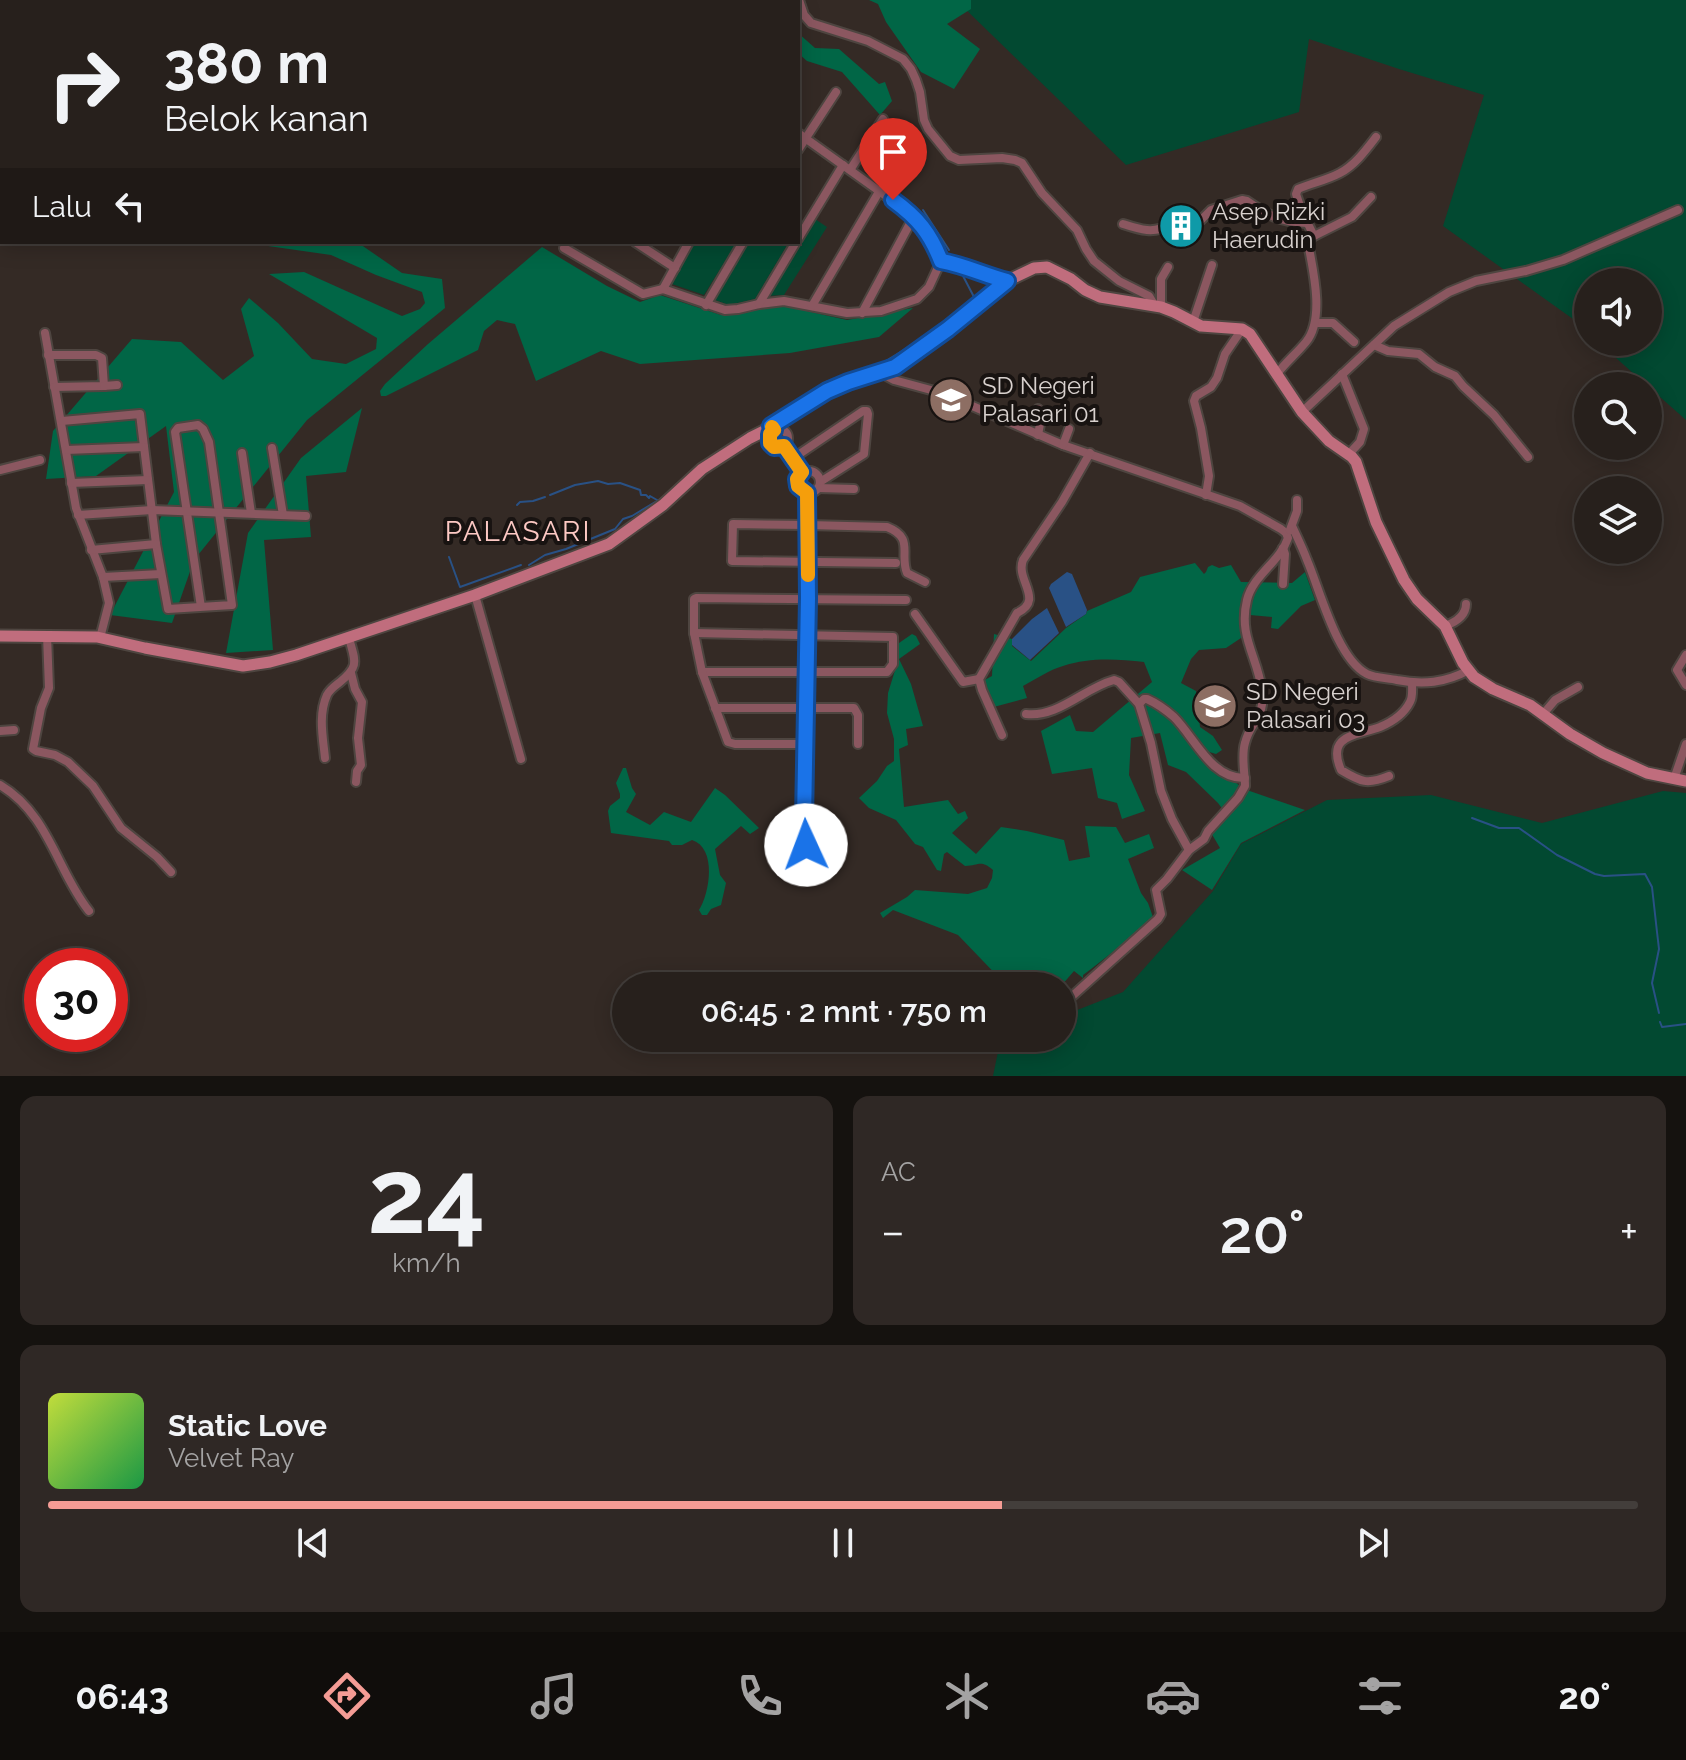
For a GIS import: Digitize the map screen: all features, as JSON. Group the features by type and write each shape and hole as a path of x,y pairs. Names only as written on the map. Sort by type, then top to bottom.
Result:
{"main road":[{"path":"0,636 100,638 243,666 270,662 349,638 475,595 609,544 663,505 702,469 750,438 773,428 827,391 895,367 1007,281 1034,268 1047,267 1100,297 1158,306 1201,326 1242,329 1250,334 1302,412 1329,441 1356,462 1376,522 1404,580 1417,599 1445,626 1474,677 1544,713 1570,734 1603,753 1647,773 1680,780"}],"street":[{"path":"800,3 811,23 868,41 903,59 916,80 928,129 950,156 959,160 1002,158 1022,163 1042,193 1077,230 1094,261 1119,281 1149,296 1158,306"},
{"path":"564,248 643,294 663,289 725,310 784,301 862,313 897,307 917,299 929,287 941,261 936,248 914,216 802,136 836,92"},
{"path":"800,236 846,167 883,119"},
{"path":"1314,236 1296,194 1298,189 1347,169 1376,137"},
{"path":"812,306 880,190"},
{"path":"1276,375 1308,340 1315,323 1315,282 1308,243 1314,236 1352,217 1371,197"},
{"path":"1123,224 1147,231 1169,225 1178,214 1185,213 1196,222 1211,210 1242,200 1273,218 1307,223"},
{"path":"1302,412 1394,326 1459,288 1563,260 1678,210"},
{"path":"862,313 914,216"},
{"path":"638,244 675,268"},
{"path":"663,289 688,244"},
{"path":"706,305 742,244"},
{"path":"759,304 795,244"},
{"path":"941,261 1007,281"},
{"path":"1193,322 1212,265"},
{"path":"1158,306 1161,279 1168,267"},
{"path":"1315,323 1333,323 1354,342"},
{"path":"1206,495 1209,476 1194,401 1217,378 1225,354 1242,329"},
{"path":"45,333 78,515 103,577 109,603 100,638"},
{"path":"1374,345 1388,351 1419,354 1435,367 1455,376 1494,415 1528,457"},
{"path":"48,355 96,355 102,358 104,386"},
{"path":"881,373 894,380 942,393 1063,445 1240,506 1289,530 1308,562 1333,627 1352,662 1368,674 1428,683 1451,679 1469,670"},
{"path":"1342,374 1364,429 1360,442 1349,454"},
{"path":"54,387 117,385"},
{"path":"1038,409 1038,435"},
{"path":"792,459 867,411 864,454 819,485 814,492 801,490 797,483 802,472 808,470 815,472 819,485"},
{"path":"62,421 140,414 156,544 168,609 201,607 232,605 209,442 203,429 198,425 178,428 175,432 201,607"},
{"path":"773,428 770,443 774,447 784,446 802,472"},
{"path":"1063,445 1069,429"},
{"path":"66,450 144,447"},
{"path":"272,448 283,515"},
{"path":"242,453 251,513"},
{"path":"1002,735 979,679 1017,613 1029,605 1029,594 1020,567 1023,560 1090,453"},
{"path":"0,470 40,460"},
{"path":"71,483 148,480"},
{"path":"819,485 854,489"},
{"path":"807,493 804,820 806,845 808,849 818,852"},
{"path":"1076,993 1158,919 1160,911 1156,890 1189,850 1204,839 1245,786 1245,741 1263,708 1261,685 1245,635 1245,611 1251,588 1288,538 1297,511 1297,500"},
{"path":"78,515 152,510 306,516"},
{"path":"896,563 732,561 733,524 887,527 900,535 905,543 907,573 925,582"},
{"path":"91,550 156,544"},
{"path":"1283,548 1283,584"},
{"path":"103,577 161,574"},
{"path":"475,595 521,759"},
{"path":"806,744 728,742 702,672 694,633 696,598 906,600"},
{"path":"1445,626 1463,615 1466,604"},
{"path":"915,614 963,682 979,679"},
{"path":"694,633 893,637 893,664 887,672 702,672"},
{"path":"47,635 49,688 41,708 33,749 68,762 93,786 121,828 171,872"},
{"path":"325,758 321,731 326,698 331,689 351,673 355,664 349,638"},
{"path":"1686,655 1677,670 1686,685"},
{"path":"351,673 362,707 358,738 361,765 356,782"},
{"path":"1026,714 1049,711 1114,680 1119,682 1139,704 1161,791 1189,850"},
{"path":"1389,776 1373,783 1358,781 1341,770 1337,754 1340,742 1346,737 1382,726 1403,712 1412,699 1412,683"},
{"path":"1544,713 1555,700 1578,687"},
{"path":"1139,704 1144,699 1152,701 1174,718 1209,762 1224,773 1245,778"},
{"path":"715,708 854,708 858,715 858,744"},
{"path":"0,731 14,730"},
{"path":"1680,780 1686,744"},
{"path":"0,785 22,804 44,831 80,901 89,911"}],"green space":[{"path":"869,0 971,0 971,9 947,24 980,49 954,89 921,72 886,22 878,4"},
{"path":"956,0 1686,0 1686,420 1662,399 1662,372 1632,372 1614,356 1662,356 1662,268 1574,268 1574,320 1443,226 1484,95 1309,39 1299,112 1126,165"},
{"path":"800,35 815,48 839,49 879,84 885,82 892,101 880,115 842,72 807,61 800,55"},
{"path":"812,217 827,227 784,295 766,296 796,244 800,244 800,238"},
{"path":"360,244 402,273 442,279 445,308 307,420 194,560 172,623 110,615 174,492 166,426 96,476 46,479 53,431 132,339 181,342 223,380 254,356 241,309 249,298 312,359 346,364 376,349 377,338 269,274 304,272 402,316 420,309 425,303 422,292 331,255 261,245"},
{"path":"693,244 736,244 704,295 669,283"},
{"path":"746,244 788,244 755,299 729,305 712,299"},
{"path":"542,247 640,302 660,295 721,315 784,306 847,320 913,308 879,337 790,353 640,364 601,351 536,381 515,324 497,320 484,331 478,350 381,396 380,391 385,384 428,344"},
{"path":"362,408 346,472 306,476 311,537 264,540 273,650 226,653 248,533 301,458"},
{"path":"1195,563 1204,574 1212,565 1219,568 1231,565 1241,582 1292,583 1305,572 1315,600 1301,606 1278,629 1271,628 1272,617 1250,615 1247,639 1241,638 1226,648 1199,650 1191,659 1181,683 1196,691 1200,727 1213,736 1222,750 1216,754 1206,751 1204,758 1244,789 1305,810 1241,843 1212,890 1182,870 1220,848 1210,831 1227,815 1186,772 1168,765 1160,733 1131,738 1129,775 1145,811 1122,819 1117,803 1098,798 1092,768 1052,774 1041,731 1070,715 1076,731 1093,732 1152,682 1144,662 1093,660 1073,663 1023,686 1027,698 990,708 977,684 992,676 994,634 1012,639 1012,646 1031,661 1087,611 1131,592 1140,577"},
{"path":"912,634 920,644 899,659 911,684 923,726 906,729 908,745 899,749 904,807 948,800 958,814 965,811 968,818 952,833 976,854 1001,827 1064,840 1069,861 1090,857 1085,826 1116,827 1125,843 1149,834 1154,848 1128,859 1154,920 1083,978 1074,971 994,972 958,935 893,910 883,918 880,913 915,890 968,894 987,888 993,870 982,864 965,866 947,852 941,871 937,870 923,847 915,844 896,820 869,808 859,798 894,761 894,739 887,713 888,693 896,667 894,652 899,643"},
{"path":"623,768 626,768 636,794 626,812 650,825 664,812 691,822 715,788 759,828 750,834 741,826 715,849 720,875 726,883 721,905 711,909 707,915 702,915 699,910 706,893 709,872 705,852 700,845 692,840 682,845 672,845 669,841 611,833 608,811 620,798 616,783"},
{"path":"1663,791 1686,793 1686,1076 993,1076 998,1052 1076,1052 1076,1010 1123,992 1213,891 1241,844 1327,800 1431,795 1542,823"}],"water":[{"path":"1067,572 1072,574 1087,610 1086,614 1066,627 1049,588"},
{"path":"1047,608 1059,633 1030,660 1012,645 1012,639"}],"waterway":[{"path":"923,210 949,250"},
{"path":"945,324 973,301 974,297 962,274"},
{"path":"789,406 826,382 879,365 940,328"},
{"path":"550,495 575,485 598,481 620,483 657,500"},
{"path":"517,505 545,497"},
{"path":"529,565 545,555 615,529 623,519 662,498"},
{"path":"449,557 460,587 521,565"},
{"path":"1472,818 1499,828 1519,828 1557,855 1595,874 1645,874 1652,887 1659,949 1652,983 1659,1013"},
{"path":"1660,1022 1662,1027 1686,1024"}],"slow traffic":[{"path":"772,427 770,443 774,447 784,446 802,472 797,479 798,486 807,493 808,575"}],"place":[{"name":"Asep Rizki Haerudin","path":"1181,226"},
{"name":"SD Negeri Palasari 01","path":"951,400"},
{"name":"SD Negeri Palasari 03","path":"1215,706"}],"district":[{"name":"PALASARI","path":"518,531"}],"route":[{"path":"806,845 807,493 798,486 797,479 802,472 784,446 774,447 770,443 770,434 774,430 771,426 827,391 895,367 1007,281 941,261 924,228 893,200"}]}
